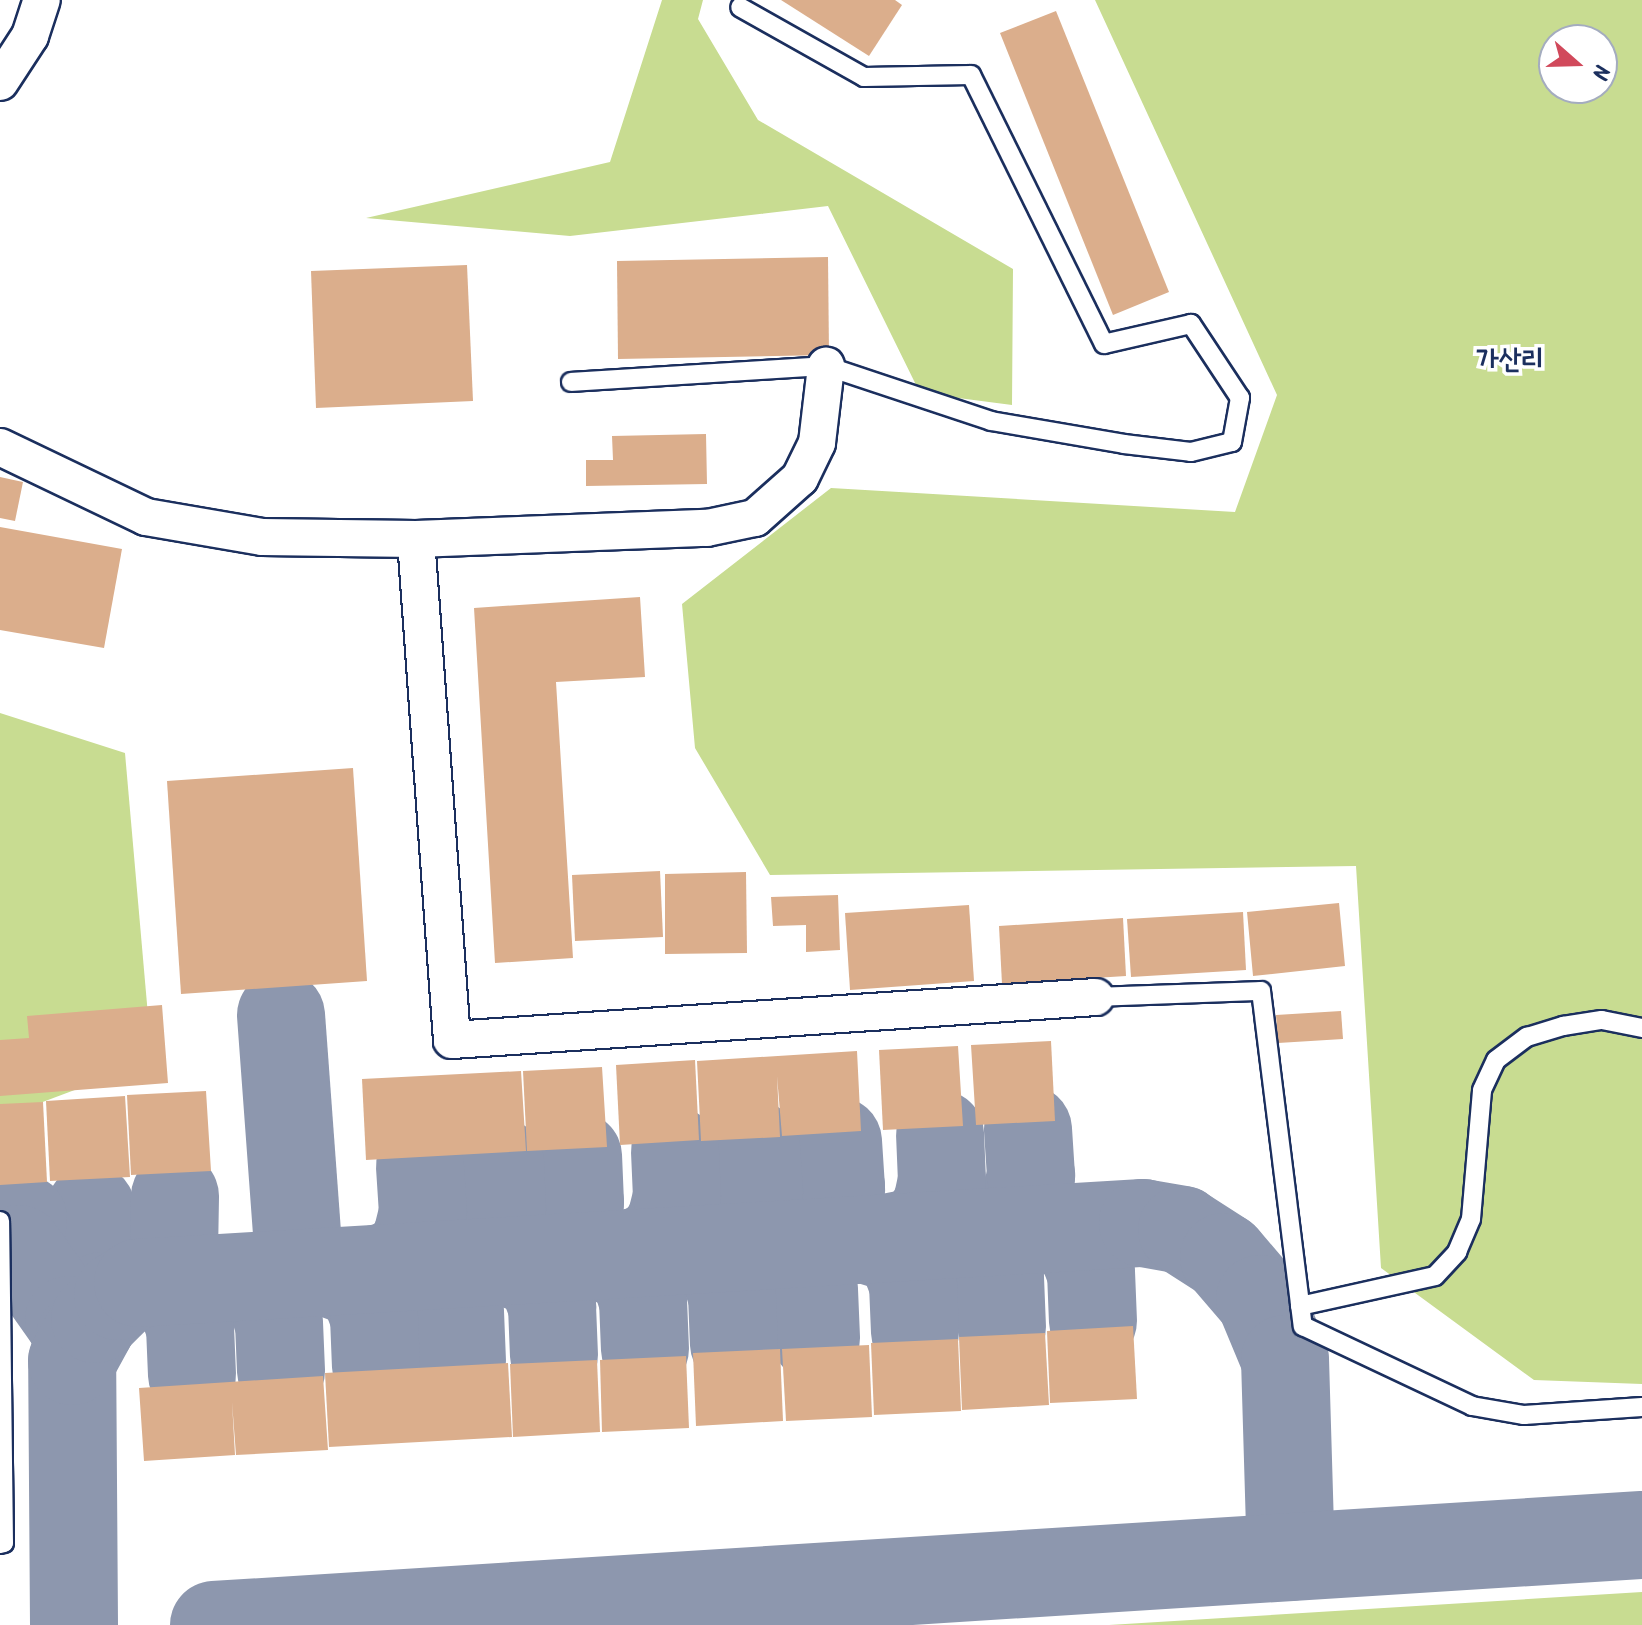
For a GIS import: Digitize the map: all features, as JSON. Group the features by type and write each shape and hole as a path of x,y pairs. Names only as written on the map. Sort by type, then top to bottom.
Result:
{"street":[{"path":"0,82 30,36 42,0"},
{"path":"0,447 146,517 262,537 416,539 707,528 755,518 800,478 817,443 826,366"},
{"path":"416,539 452,1040 1096,997"}],"lane":[{"path":"571,382 826,366 991,421 1191,452 1232,442 1240,398 1191,324 1104,344 971,75 864,77 740,7"},
{"path":"1096,997 1261,991 1303,1326 1472,1406 1524,1415 1642,1407"},
{"path":"1300,1306 1435,1276 1457,1252 1471,1219 1482,1090 1496,1060 1527,1037 1563,1026 1602,1020 1642,1028"},
{"path":"0,1221 4,1543 0,1544"}],"green space":[{"path":"662,0 703,0 698,19 758,120 1013,269 1012,405 920,393 828,206 570,236 366,218 610,162"},
{"path":"1095,0 1642,0 1642,1384 1534,1380 1381,1268 1356,866 770,875 695,748 682,604 831,488 1235,512 1277,395"},
{"path":"0,713 125,753 152,1061 0,1118"},
{"path":"1642,1592 1642,1625 1109,1625"}],"building":[{"path":"781,0 895,0 902,5 869,56"},
{"path":"1056,11 1169,292 1113,315 1000,33"},
{"path":"828,257 829,355 618,359 617,261"},
{"path":"467,265 473,401 316,408 311,271"},
{"path":"706,434 707,484 586,486 586,460 613,460 612,436"},
{"path":"0,477 23,482 15,521 0,518"},
{"path":"0,527 122,549 104,648 0,630"},
{"path":"640,597 645,677 556,682 573,958 495,963 474,608"},
{"path":"353,768 367,981 181,994 167,781"},
{"path":"660,871 663,937 575,941 572,875"},
{"path":"746,872 747,953 665,954 665,874"},
{"path":"838,895 840,950 806,952 806,925 773,926 771,897"},
{"path":"1339,903 1345,966 1253,976 1247,912"},
{"path":"969,905 974,981 850,990 845,913"},
{"path":"1243,912 1246,970 1131,977 1127,919"},
{"path":"1123,918 1126,976 1002,984 999,926"},
{"path":"162,1005 168,1083 0,1096 0,1040 29,1038 27,1016"},
{"path":"1341,1011 1343,1039 1278,1043 1276,1015"},
{"path":"1051,1041 1055,1121 976,1125 971,1045"},
{"path":"958,1046 963,1126 883,1130 879,1050"},
{"path":"857,1051 861,1131 782,1136 777,1076 780,1137 701,1141 697,1061"},
{"path":"695,1060 699,1140 620,1145 616,1065"},
{"path":"602,1067 607,1147 527,1151 523,1071"},
{"path":"521,1071 526,1151 366,1160 362,1079"},
{"path":"206,1091 211,1171 131,1175 127,1095"},
{"path":"125,1096 130,1177 50,1181 46,1101"},
{"path":"43,1102 47,1182 0,1185 0,1104"},
{"path":"1133,1326 1137,1399 1050,1403 1047,1331"},
{"path":"1045,1333 1049,1405 962,1410 959,1337"},
{"path":"958,1339 961,1411 874,1415 871,1343"},
{"path":"869,1345 872,1417 786,1421 782,1349"},
{"path":"780,1349 783,1421 696,1426 693,1353"},
{"path":"686,1356 689,1428 602,1432 600,1360"},
{"path":"597,1360 600,1432 513,1437 510,1364"},
{"path":"508,1363 512,1437 329,1447 325,1373"},
{"path":"323,1376 328,1450 236,1455 232,1402 235,1455 144,1461 139,1388"}],"taxiway":[{"path":"281,1015 300,1274"},
{"path":"975,1233 1000,1228 1017,1215 1031,1176 1028,1129"},
{"path":"886,1238 912,1233 928,1221 937,1204 942,1181 940,1134"},
{"path":"785,1245 810,1240 827,1227 841,1188 838,1141"},
{"path":"703,1249 728,1244 745,1231 759,1192 756,1145"},
{"path":"621,1255 646,1249 662,1237 671,1221 677,1197 675,1151"},
{"path":"525,1260 549,1255 566,1243 575,1226 580,1203 578,1156"},
{"path":"446,1266 472,1261 488,1248 502,1209 500,1162"},
{"path":"367,1271 392,1265 409,1253 423,1213 420,1166"},
{"path":"145,1283 163,1270 174,1254 175,1196"},
{"path":"91,1208 102,1296 91,1326"},
{"path":"23,1218 19,1249 80,1337 79,1347"},
{"path":"74,1625 72,1361 95,1319 118,1296 138,1283 1143,1223 1182,1230 1224,1257 1260,1299 1285,1359 1291,1557"},
{"path":"1046,1228 1074,1238 1082,1249 1091,1272 1093,1321"},
{"path":"955,1234 983,1244 992,1255 1000,1278 1002,1327"},
{"path":"867,1240 896,1249 904,1260 913,1284 915,1332"},
{"path":"769,1246 797,1255 806,1266 814,1290 816,1338"},
{"path":"687,1251 715,1261 724,1271 732,1295 734,1344"},
{"path":"598,1256 626,1266 635,1276 643,1300 645,1349"},
{"path":"506,1262 535,1272 543,1282 552,1306 554,1355"},
{"path":"415,1268 443,1278 452,1288 460,1312 462,1361"},
{"path":"329,1273 356,1283 365,1293 374,1317 376,1366"},
{"path":"234,1278 262,1288 271,1299 279,1323 281,1371"},
{"path":"145,1283 173,1292 181,1303 190,1327 192,1375"},
{"path":"214,1625 1642,1535"}],"district":[{"name":"가산리","path":"1510,361"}]}
